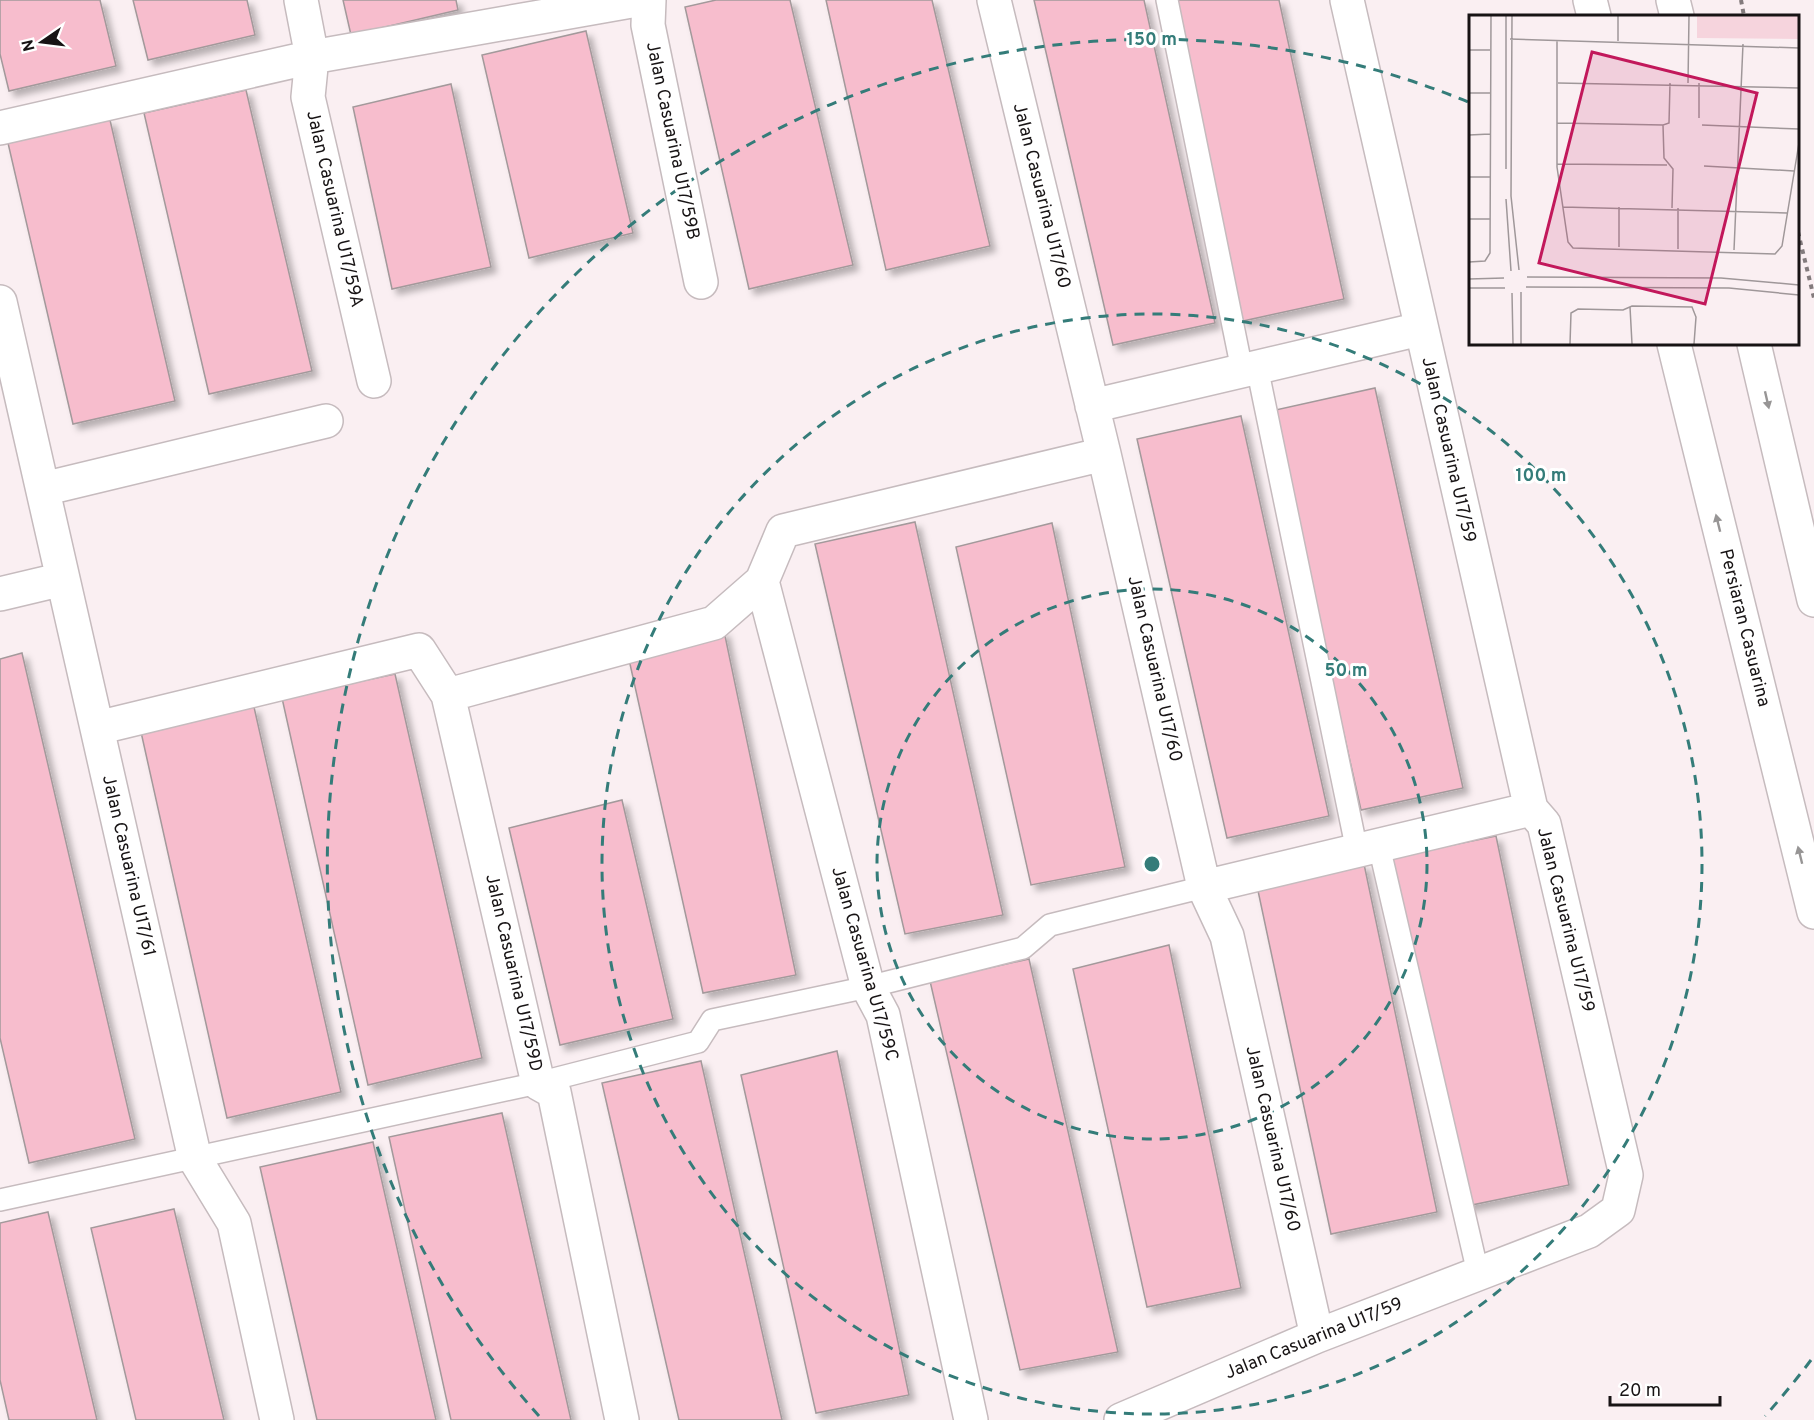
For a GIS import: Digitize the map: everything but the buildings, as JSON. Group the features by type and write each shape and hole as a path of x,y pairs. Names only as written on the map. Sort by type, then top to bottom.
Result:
{"street":[{"name":"Jalan Casuarina U17/59A","path":"301,0 312,57 308,98 374,381"},
{"path":"0,128 312,57 637,0"},
{"name":"Jalan Casuarina U17/59B","path":"649,0 648,25 701,282"},
{"name":"Jalan Casuarina U17/60","path":"994,0 1104,454 1204,887 1227,936 1317,1336"},
{"name":"Jalan Casuarina U17/59","path":"1121,1420 1317,1336 1589,1231 1618,1210 1626,1176 1544,824 1531,809 1347,0"},
{"path":"1590,0 1594,15"},
{"path":"1673,0 1677,15"},
{"name":"Jalan Casuarina U17/61","path":"0,302 195,1159 234,1223 277,1420"},
{"path":"1092,405 1420,329"},
{"name":"Persiaran Casuarina","path":"1674,345 1814,912"},
{"path":"1754,345 1814,600"},
{"path":"43,489 326,421"},
{"path":"448,695 714,623 762,581 783,531 1104,454"},
{"path":"0,594 63,579"},
{"name":"Jalan Casuarina U17/59C","path":"762,581 868,987 883,1015 970,1420"},
{"name":"Jalan Casuarina U17/59D","path":"96,728 419,650 448,695 538,1083 554,1092 622,1420"},
{"path":"1204,887 1531,809"}],"lane":[{"path":"1167,0 1250,369 1368,848 1478,1273"},
{"path":"0,1200 538,1083 698,1042 712,1020 868,987 1023,948 1050,925 1204,887"}],"path":[{"path":"1742,0 1744,15"},
{"path":"1799,239 1814,298"}]}
